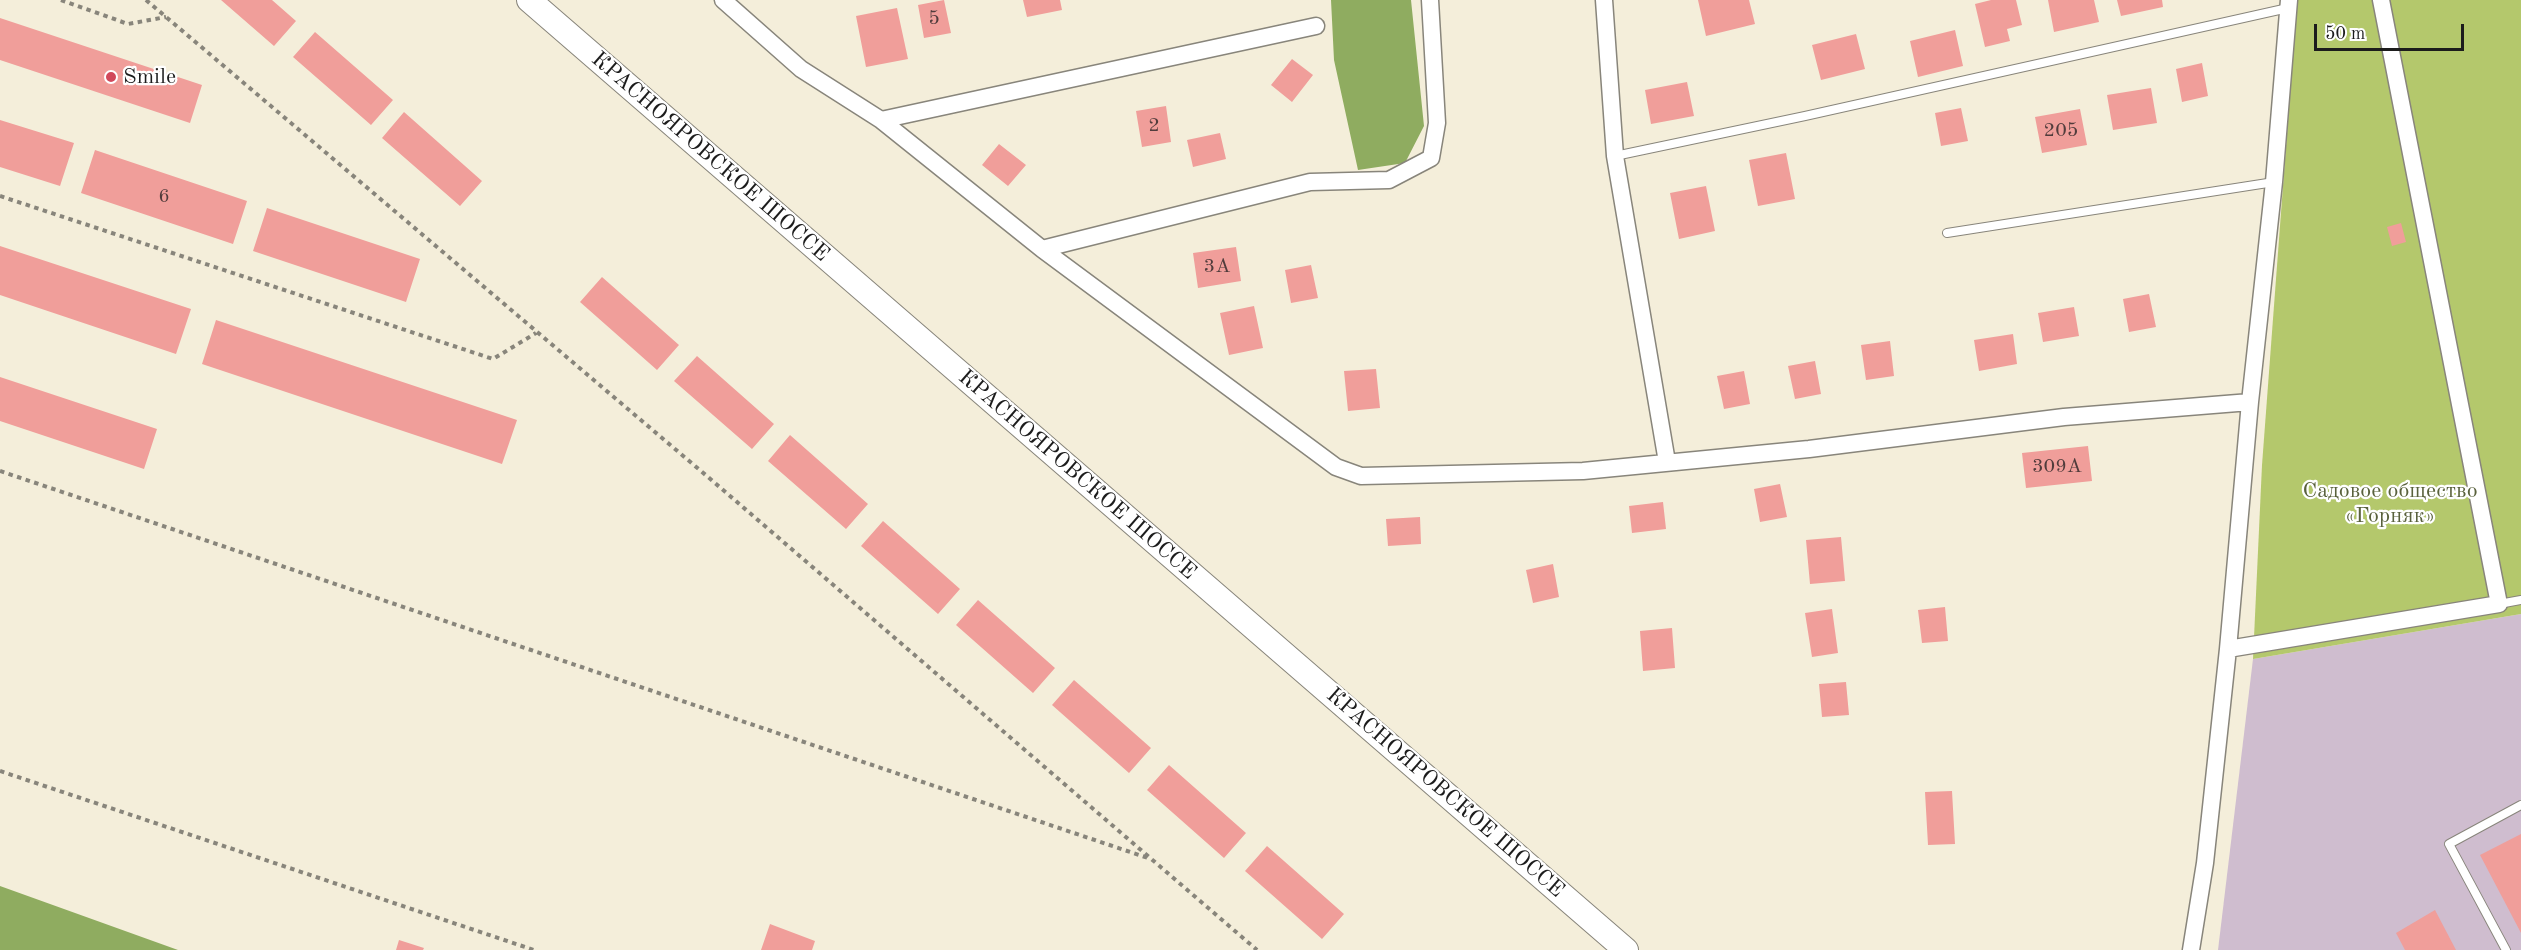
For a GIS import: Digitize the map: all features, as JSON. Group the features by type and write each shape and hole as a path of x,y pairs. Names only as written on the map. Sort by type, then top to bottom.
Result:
{"street":[{"name":"КРАСНОЯРОВСКОЕ ШОССЕ","path":"529,0 1626,950"},
{"path":"723,0 801,69 881,120 1042,249 1336,467 1361,476 1583,471 1809,449 2064,417 2250,402"},
{"path":"1042,249 1310,182 1389,180 1431,158 1437,123 1430,0"},
{"path":"1604,0 1616,156 1667,462"},
{"path":"2228,649 2499,604 2381,0"},
{"path":"2191,950 2205,863 2228,649 2250,402 2274,182 2288,4"},
{"path":"881,120 1316,26"}],"lane":[{"path":"1616,156 1805,116 2288,4"},
{"path":"1947,233 2274,182"},
{"path":"2499,604 2521,600"},
{"path":"2506,950 2449,844 2521,805"}],"path":[{"path":"61,0 129,24 166,17"},
{"path":"146,0 708,477 1257,950"},
{"path":"0,196 493,359 536,333"},
{"path":"0,471 1153,860"},
{"path":"0,771 534,950"}],"shaded area":[{"path":"2521,614 2521,950 2218,950 2253,659"}],"green space":[{"path":"1331,0 1411,0 1424,126 1405,163 1358,170 1334,60"},
{"name":"Садовое общество «Горняк»","path":"2297,0 2521,0 2521,614 2253,659 2262,465"},
{"path":"0,886 178,950 0,950"}],"building":[{"path":"221,0 272,0 296,21 274,46"},
{"path":"944,0 951,33 924,38 918,5"},
{"path":"1023,0 1060,0 1062,10 1027,17"},
{"path":"1698,0 1749,0 1755,24 1706,36"},
{"path":"1991,0 2016,0 2022,25 2007,29 2010,41 1985,47 1975,4"},
{"path":"2048,0 2094,0 2099,22 2054,32"},
{"path":"2117,0 2162,0 2163,7 2121,16"},
{"path":"897,8 908,59 866,67 856,16"},
{"path":"0,18 202,85 190,123 0,60"},
{"path":"1955,30 1963,66 1918,77 1910,41"},
{"path":"315,32 393,100 371,125 293,57"},
{"path":"1856,34 1865,69 1821,80 1812,45"},
{"path":"1292,59 1313,75 1292,102 1271,85"},
{"path":"2202,63 2208,96 2182,102 2176,69"},
{"path":"1687,82 1694,116 1651,124 1645,90"},
{"path":"2151,88 2157,123 2113,130 2107,95"},
{"path":"1166,106 1171,142 1142,147 1136,111"},
{"path":"1961,108 1968,141 1941,146 1935,113"},
{"path":"2080,109 2087,145 2042,153 2035,117"},
{"path":"404,112 482,181 460,206 382,138"},
{"path":"0,120 74,143 60,186 0,167"},
{"path":"1220,133 1226,159 1193,167 1187,140"},
{"path":"999,144 1026,165 1008,186 982,165"},
{"path":"95,150 247,201 233,244 81,193"},
{"path":"1786,153 1795,199 1758,206 1749,160"},
{"path":"1706,186 1715,231 1679,239 1670,193"},
{"path":"267,208 420,259 406,302 253,251"},
{"path":"2401,223 2406,242 2392,246 2387,227"},
{"path":"0,246 191,309 176,354 0,295"},
{"path":"1236,247 1241,281 1198,288 1193,253"},
{"path":"1311,265 1318,298 1291,303 1285,270"},
{"path":"602,277 679,345 657,370 580,302"},
{"path":"2149,294 2156,327 2129,332 2123,299"},
{"path":"1254,306 1263,348 1229,355 1220,313"},
{"path":"2074,307 2079,336 2043,342 2038,313"},
{"path":"216,320 517,420 502,464 202,364"},
{"path":"2013,334 2017,364 1979,371 1974,340"},
{"path":"1890,341 1894,376 1866,380 1861,345"},
{"path":"697,356 774,424 752,449 674,381"},
{"path":"1815,361 1821,394 1795,399 1788,366"},
{"path":"1376,369 1380,408 1348,411 1344,371"},
{"path":"1744,371 1750,404 1724,409 1717,376"},
{"path":"0,377 157,429 144,469 0,421"},
{"path":"790,435 868,504 846,529 768,461"},
{"path":"2088,446 2092,481 2026,488 2022,453"},
{"path":"1780,484 1787,517 1760,522 1754,489"},
{"path":"1663,502 1666,529 1632,533 1629,506"},
{"path":"1420,517 1421,544 1388,546 1386,519"},
{"path":"883,521 960,589 938,614 861,546"},
{"path":"1841,537 1845,581 1810,584 1806,540"},
{"path":"1553,564 1559,597 1533,603 1526,570"},
{"path":"978,600 1055,668 1033,693 956,625"},
{"path":"1945,607 1948,641 1922,643 1918,610"},
{"path":"1832,609 1838,653 1812,657 1805,613"},
{"path":"1672,628 1675,668 1643,671 1640,631"},
{"path":"1074,680 1151,748 1129,773 1052,705"},
{"path":"1846,682 1849,715 1822,717 1819,684"},
{"path":"1169,765 1246,833 1224,858 1147,790"},
{"path":"1952,791 1955,844 1928,845 1925,792"},
{"path":"2521,834 2521,933 2480,855"},
{"path":"1267,846 1344,914 1322,939 1245,871"},
{"path":"2435,910 2456,950 2405,950 2396,933"},
{"path":"770,924 815,941 812,950 761,950"},
{"path":"399,940 424,948 423,950 396,950"}],"place":[{"name":"Smile","path":"111,77"}]}
